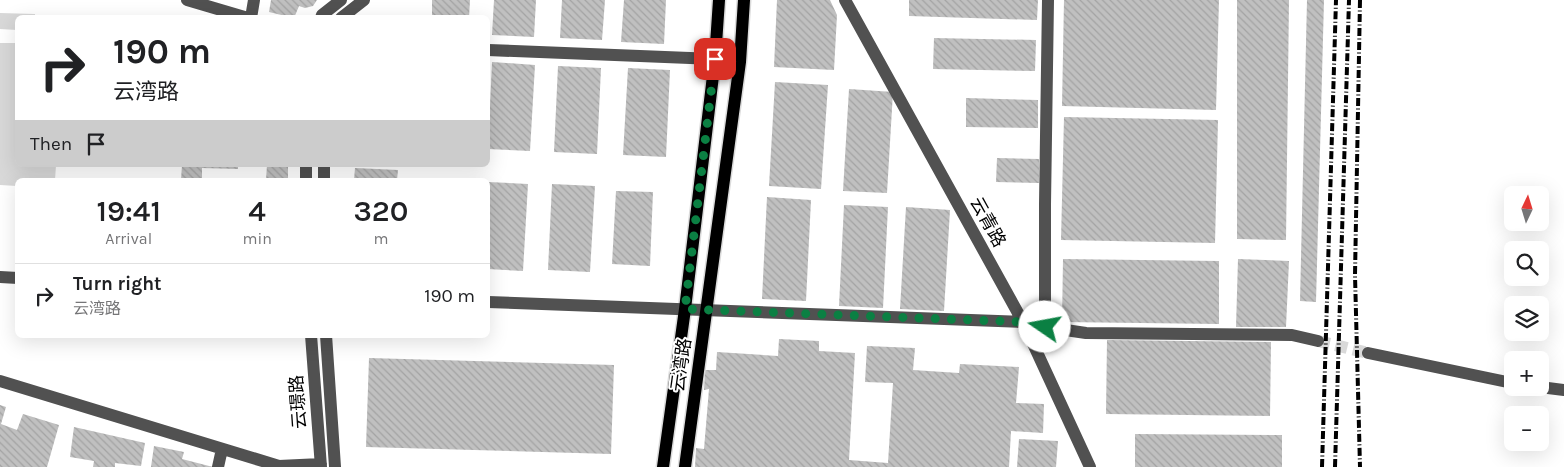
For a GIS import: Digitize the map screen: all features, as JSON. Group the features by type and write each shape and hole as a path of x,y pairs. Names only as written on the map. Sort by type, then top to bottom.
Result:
{"main road":[{"name":"云湾路","path":"663,467 685,309 715,59 720,0"},
{"name":"云湾路","path":"685,467 740,62 744,0"}],"street":[{"path":"187,0 240,15"},
{"path":"251,15 254,0"},
{"path":"322,15 341,0"},
{"path":"345,15 364,0"},
{"name":"云青路","path":"845,0 1023,322 1090,467"},
{"path":"1045,327 1044,204 1048,0"},
{"path":"490,50 715,59"},
{"path":"0,277 15,278"},
{"path":"490,302 1023,322 1086,333 1292,335 1318,341"},
{"name":"云璟路","path":"311,338 321,466"},
{"name":"云璟路","path":"326,338 335,467"},
{"path":"1368,354 1504,381"},
{"path":"0,381 279,466 321,466"},
{"path":"1549,388 1564,390"},
{"path":"218,467 222,449"}],"shaded area":[{"path":"0,13 35,14 15,15 15,30 0,29"},
{"path":"0,43 15,43 15,167 56,167 55,178 15,178 15,186 0,185"}],"building":[{"path":"271,0 317,0 313,6 305,8 299,6 295,15 282,15 269,12"},
{"path":"432,0 470,0 469,15 432,15"},
{"path":"494,0 536,0 534,37 492,35"},
{"path":"562,0 605,0 602,40 560,38"},
{"path":"624,0 666,0 664,44 621,42"},
{"path":"777,0 830,0 837,15 834,70 774,67"},
{"path":"909,0 1038,0 1037,20 909,16"},
{"path":"1064,0 1219,0 1216,110 1062,106"},
{"path":"1237,0 1289,0 1286,240 1237,239"},
{"path":"1307,0 1324,0 1316,302 1300,301"},
{"path":"934,38 1036,40 1035,71 933,69"},
{"path":"492,62 535,65 530,151 490,149"},
{"path":"558,66 601,68 597,154 554,152"},
{"path":"628,68 670,70 666,157 623,155"},
{"path":"775,82 828,85 821,189 769,186"},
{"path":"849,89 893,92 887,193 843,191"},
{"path":"966,98 1038,100 1038,128 966,127"},
{"path":"1064,117 1218,120 1215,243 1061,240"},
{"path":"997,158 1039,159 1039,183 996,182"},
{"path":"182,167 238,167 238,169 202,168 202,178 181,178"},
{"path":"267,167 288,167 288,178 266,178"},
{"path":"355,168 398,170 397,178 354,178"},
{"path":"490,182 528,184 523,271 490,269"},
{"path":"552,184 595,186 590,272 548,270"},
{"path":"616,191 653,192 650,266 612,264"},
{"path":"767,197 811,200 806,301 762,299"},
{"path":"844,205 888,207 883,308 839,306"},
{"path":"906,207 950,210 944,311 900,309"},
{"path":"1063,259 1219,261 1219,324 1062,322"},
{"path":"1238,259 1289,261 1286,327 1236,327"},
{"path":"779,339 819,341 819,351 855,353 849,460 888,463 893,383 865,382 867,346 915,348 913,370 959,373 960,364 1019,367 1016,403 1044,404 1043,433 1011,431 1009,467 695,467 696,448 704,449 709,389 704,390 705,370 716,370 717,352 778,356"},
{"path":"1107,340 1271,342 1270,416 1106,414"},
{"path":"369,358 614,365 611,454 366,447"},
{"path":"0,405 6,407 1,424 17,430 23,414 59,425 47,467 0,467"},
{"path":"74,427 145,443 141,466 115,463 115,467 93,467 94,461 70,457"},
{"path":"1135,434 1282,435 1282,467 1135,467"},
{"path":"1019,439 1058,441 1056,467 1017,467"},
{"path":"154,446 184,452 182,459 213,467 151,467"}],"tunnel":[{"path":"1318,341 1368,353"}],"railway":[{"path":"1322,467 1336,0"},
{"path":"1335,467 1349,0"},
{"path":"1360,0 1355,275 1360,467"}],"route":[{"path":"715,59 685,309 1023,322 1045,327"}]}
